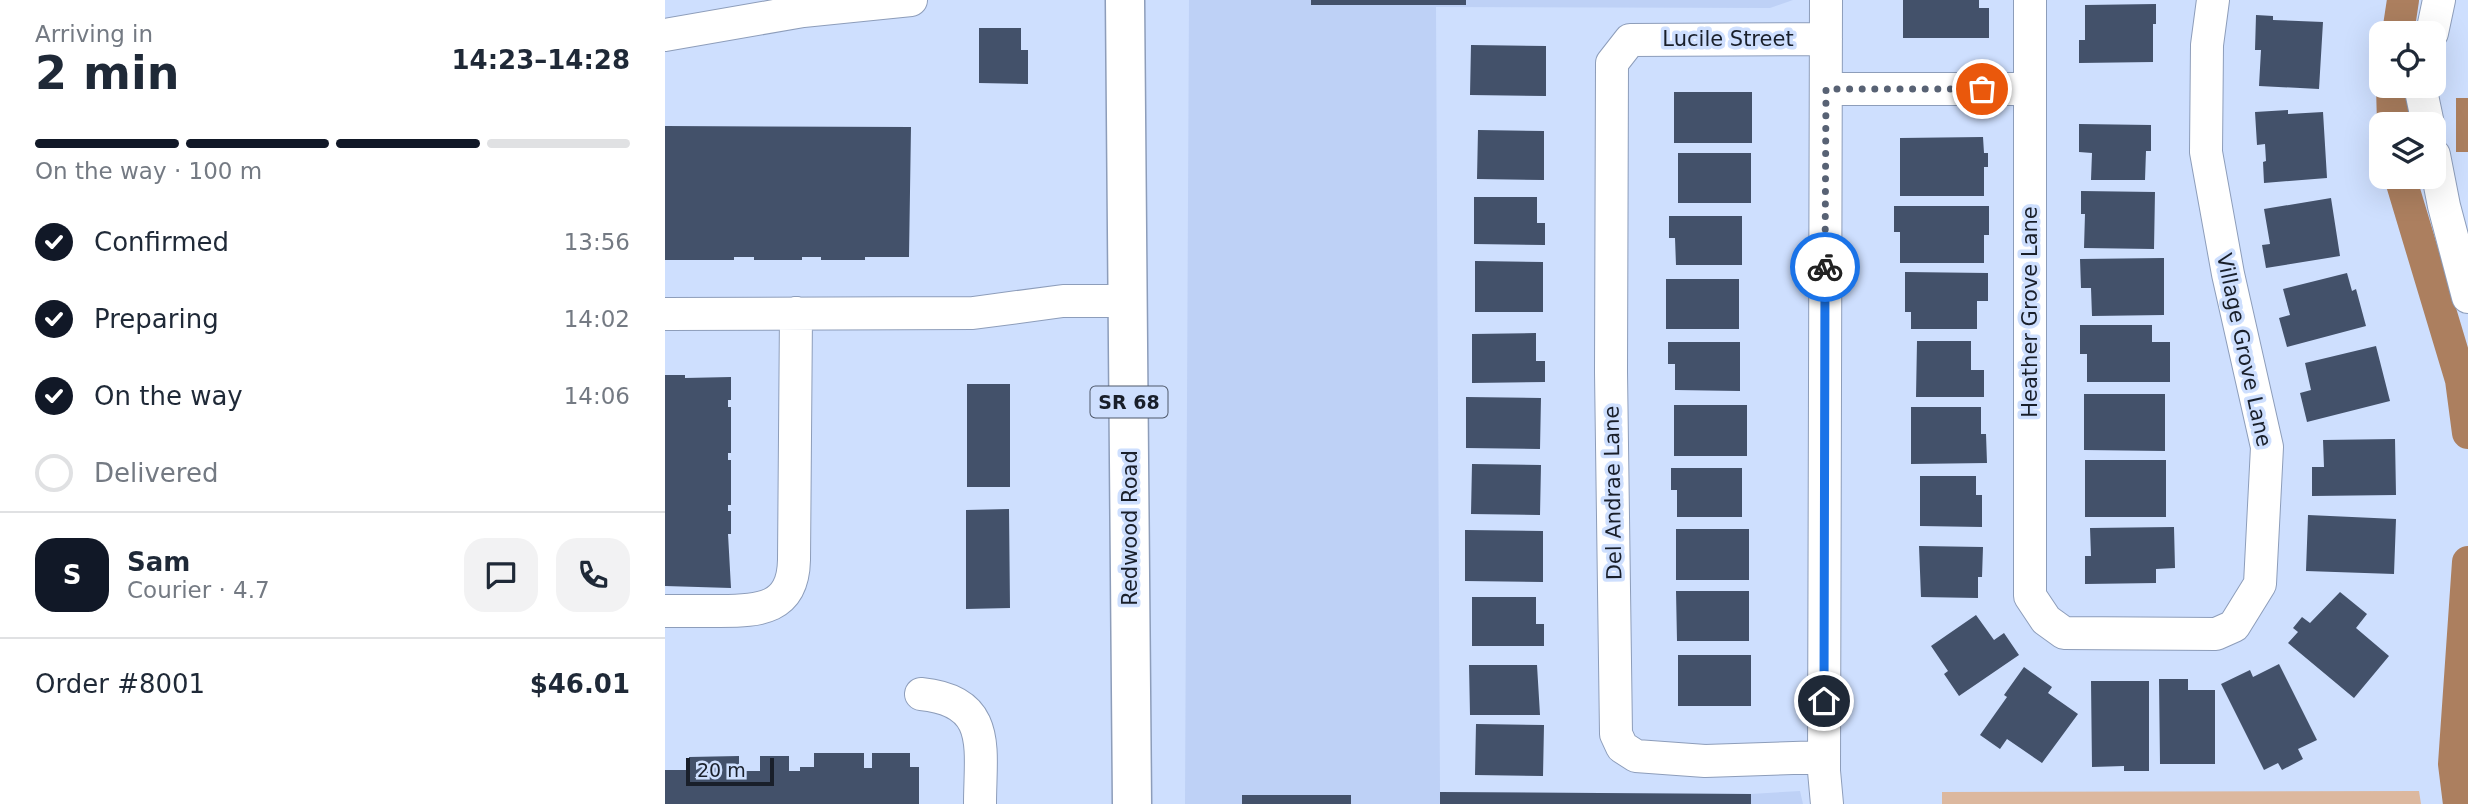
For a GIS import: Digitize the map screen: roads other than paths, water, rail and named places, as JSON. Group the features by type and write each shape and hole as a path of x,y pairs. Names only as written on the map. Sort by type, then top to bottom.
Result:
{"main road":[{"name":"Redwood Road","path":"1125,0 1132,804"}],"street":[{"path":"665,35 803,11 911,0"},
{"path":"1826,0 1824,757 1827,804"},
{"name":"Heather Grove Lane","path":"2030,0 2030,596 2046,620"},
{"name":"Village Grove Lane","path":"2046,620 2064,633 2216,634 2234,626 2260,584 2267,446 2228,274 2206,152 2207,45 2213,0"},
{"path":"2435,21 2439,0"},
{"name":"Lucile Street","path":"1630,40 1826,39"},
{"name":"Del Andrae Lane","path":"1630,40 1612,63 1611,372 1616,734 1622,747 1636,756 1705,761 1824,757"},
{"path":"1826,89 2030,89"},
{"path":"2441,189 2468,297"},
{"path":"665,314 973,313 1063,301 1127,300"},
{"path":"665,611 756,610 782,598 789,587 794,574 796,313"},
{"path":"921,694 947,698 963,707 972,718 980,733 980,804"}],"waterway":[{"path":"2400,21 2403,0"},
{"path":"2392,98 2393,112"},
{"path":"2404,189 2461,380 2468,433"},
{"path":"2459,804 2454,764 2468,562"}]}
